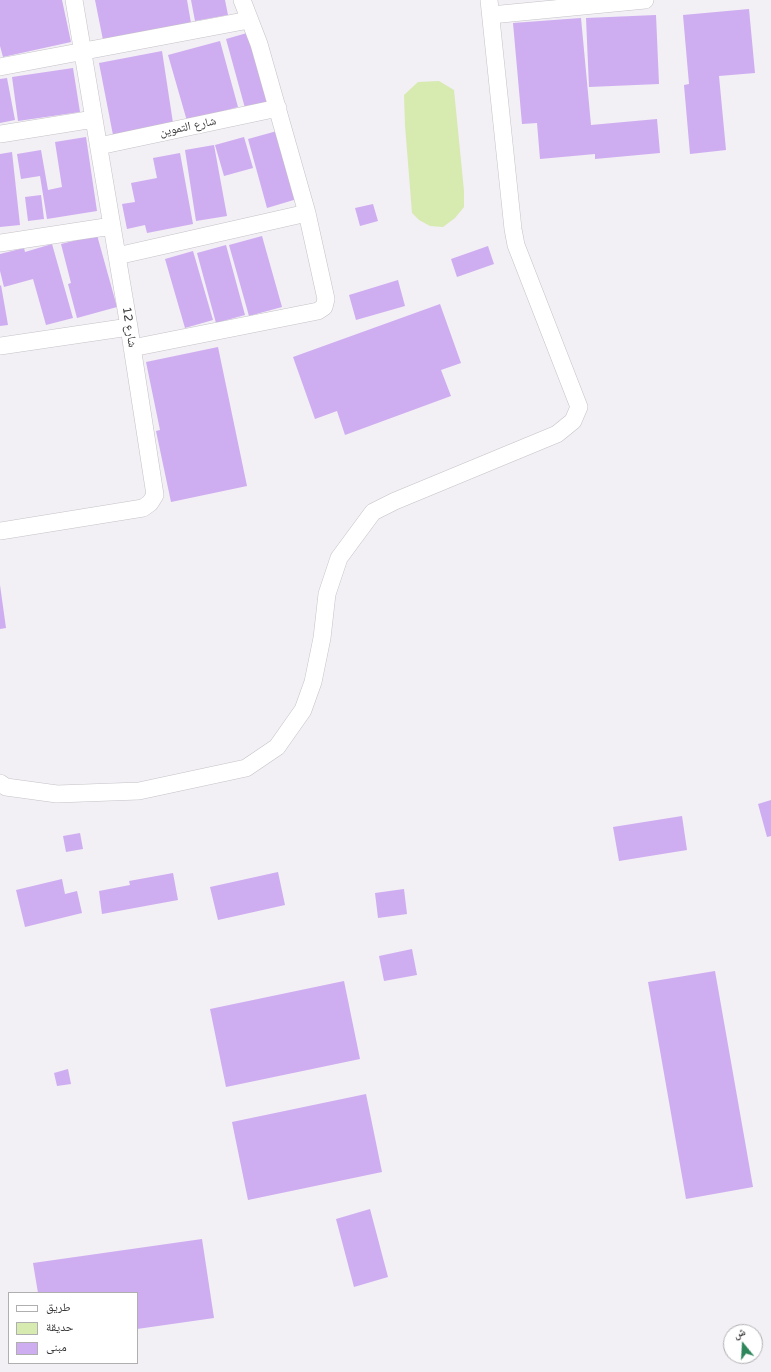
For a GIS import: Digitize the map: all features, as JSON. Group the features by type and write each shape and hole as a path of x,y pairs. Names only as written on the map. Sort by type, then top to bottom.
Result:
{"street":[{"name":"شارع 12","path":"0,531 143,508 150,503 154,495 129,327 74,0"},
{"path":"132,348 318,311 324,307 326,299 307,213 259,44 242,0"},
{"path":"0,783 6,787 57,794 139,791 246,768 277,747 303,710 313,682 322,638 327,594 339,558 356,532 373,512 395,501 557,434 573,421 579,406 516,245 490,7 645,0"},
{"path":"0,67 249,20"},
{"name":"شارع التموين","path":"99,146 278,108"},
{"path":"0,134 94,119"},
{"path":"117,256 307,213"},
{"path":"0,243 112,226"},
{"path":"0,346 129,327"}],"green space":[{"path":"439,81 454,90 464,191 464,207 455,218 443,227 430,226 419,220 412,213 404,95 418,82"}],"building":[{"path":"0,0 62,0 71,42 3,57 0,46"},
{"path":"95,0 187,0 191,23 103,40"},
{"path":"191,0 225,0 228,15 195,21"},
{"path":"749,9 755,73 719,76 726,150 690,154 684,85 689,84 683,15"},
{"path":"656,15 659,84 589,87 586,18"},
{"path":"581,18 591,125 657,119 660,153 595,159 595,154 540,159 537,123 522,124 513,23"},
{"path":"247,33 267,102 245,108 226,39"},
{"path":"220,41 238,107 187,121 168,55"},
{"path":"162,51 173,123 113,135 99,63"},
{"path":"73,68 80,112 18,121 12,77"},
{"path":"7,78 15,120 0,123 0,79"},
{"path":"277,131 297,199 267,208 248,139"},
{"path":"86,137 97,211 47,219 40,176 21,179 17,154 41,150 48,190 62,187 55,142"},
{"path":"244,137 253,168 224,176 215,145"},
{"path":"214,145 227,216 196,221 185,150"},
{"path":"12,152 20,225 0,227 0,154"},
{"path":"180,153 193,224 147,233 145,225 127,229 122,204 135,202 131,183 157,178 153,158"},
{"path":"41,195 44,219 28,221 25,197"},
{"path":"373,204 378,221 360,226 355,208"},
{"path":"97,235 117,307 77,318 68,284 71,283 61,244"},
{"path":"262,236 282,307 249,316 229,245"},
{"path":"52,244 73,318 46,325 33,279 4,287 0,271 0,254 24,248 25,252"},
{"path":"226,245 245,315 216,323 197,253"},
{"path":"488,246 494,264 457,277 451,259"},
{"path":"193,251 213,320 185,328 165,259"},
{"path":"398,280 405,306 356,320 349,295"},
{"path":"1,285 8,325 0,326 0,286"},
{"path":"440,304 461,363 441,370 451,396 345,435 337,411 315,419 293,357"},
{"path":"218,347 247,486 171,502 156,431 160,430 146,362"},
{"path":"0,585 6,628 0,629"},
{"path":"771,800 771,836 767,837 758,804"},
{"path":"682,816 687,850 619,861 613,827"},
{"path":"80,833 83,849 66,852 63,836"},
{"path":"278,872 285,905 218,920 210,887"},
{"path":"173,873 178,900 102,914 99,891 130,885 129,881"},
{"path":"62,879 65,894 77,891 82,913 25,927 16,890"},
{"path":"404,889 407,914 378,918 375,893"},
{"path":"412,949 417,975 384,981 379,956"},
{"path":"715,971 753,1187 686,1199 648,982"},
{"path":"344,981 360,1059 226,1087 210,1009"},
{"path":"68,1069 71,1084 57,1086 54,1073"},
{"path":"366,1094 382,1172 248,1200 232,1122"},
{"path":"370,1209 388,1277 354,1287 336,1219"},
{"path":"202,1239 214,1318 138,1329 138,1292 38,1292 33,1263"}]}
